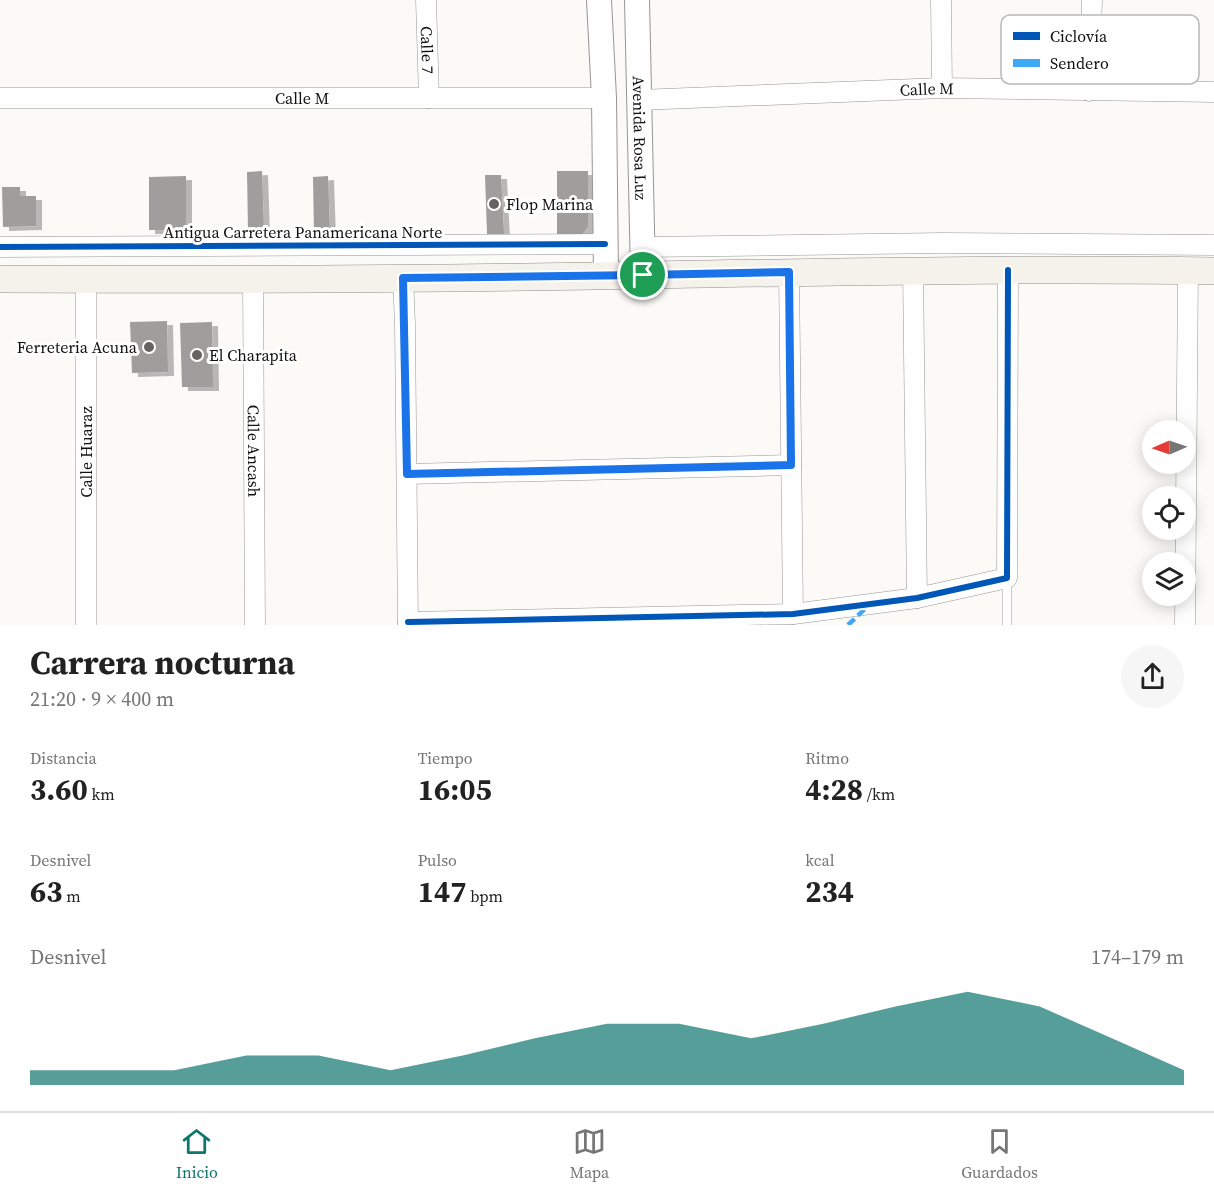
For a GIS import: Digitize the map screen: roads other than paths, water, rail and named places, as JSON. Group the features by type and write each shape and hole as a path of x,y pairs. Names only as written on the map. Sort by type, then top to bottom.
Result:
{"main road":[{"path":"0,279 403,278 913,270 1201,271"}],"street":[{"name":"Calle 7","path":"426,0 429,98"},
{"path":"599,0 604,98 606,275"},
{"name":"Avenida Rosa Luz","path":"637,0 643,275"},
{"path":"941,0 942,88"},
{"path":"1092,0 1092,15"},
{"path":"1089,84 1089,91"},
{"name":"Calle M","path":"639,100 942,88 1214,92"},
{"name":"Calle M","path":"0,98 604,98"},
{"name":"Antigua Carretera Panamericana Norte","path":"0,247 605,243"},
{"path":"643,247 943,243 1214,245"},
{"path":"913,270 917,598"},
{"path":"403,278 408,624 793,614 917,598 1007,578 1008,270"},
{"path":"1185,625 1201,271"},
{"path":"789,272 793,614"},
{"name":"Calle Huaraz","path":"86,279 86,625"},
{"name":"Calle Ancash","path":"253,279 255,625"},
{"path":"407,474 791,465"}],"lane":[{"path":"1007,578 1007,625"}],"place":[{"name":"Flop Marina","path":"494,204"},
{"name":"Ferreteria Acuna","path":"149,347"},
{"name":"El Charapita","path":"197,355"}]}
